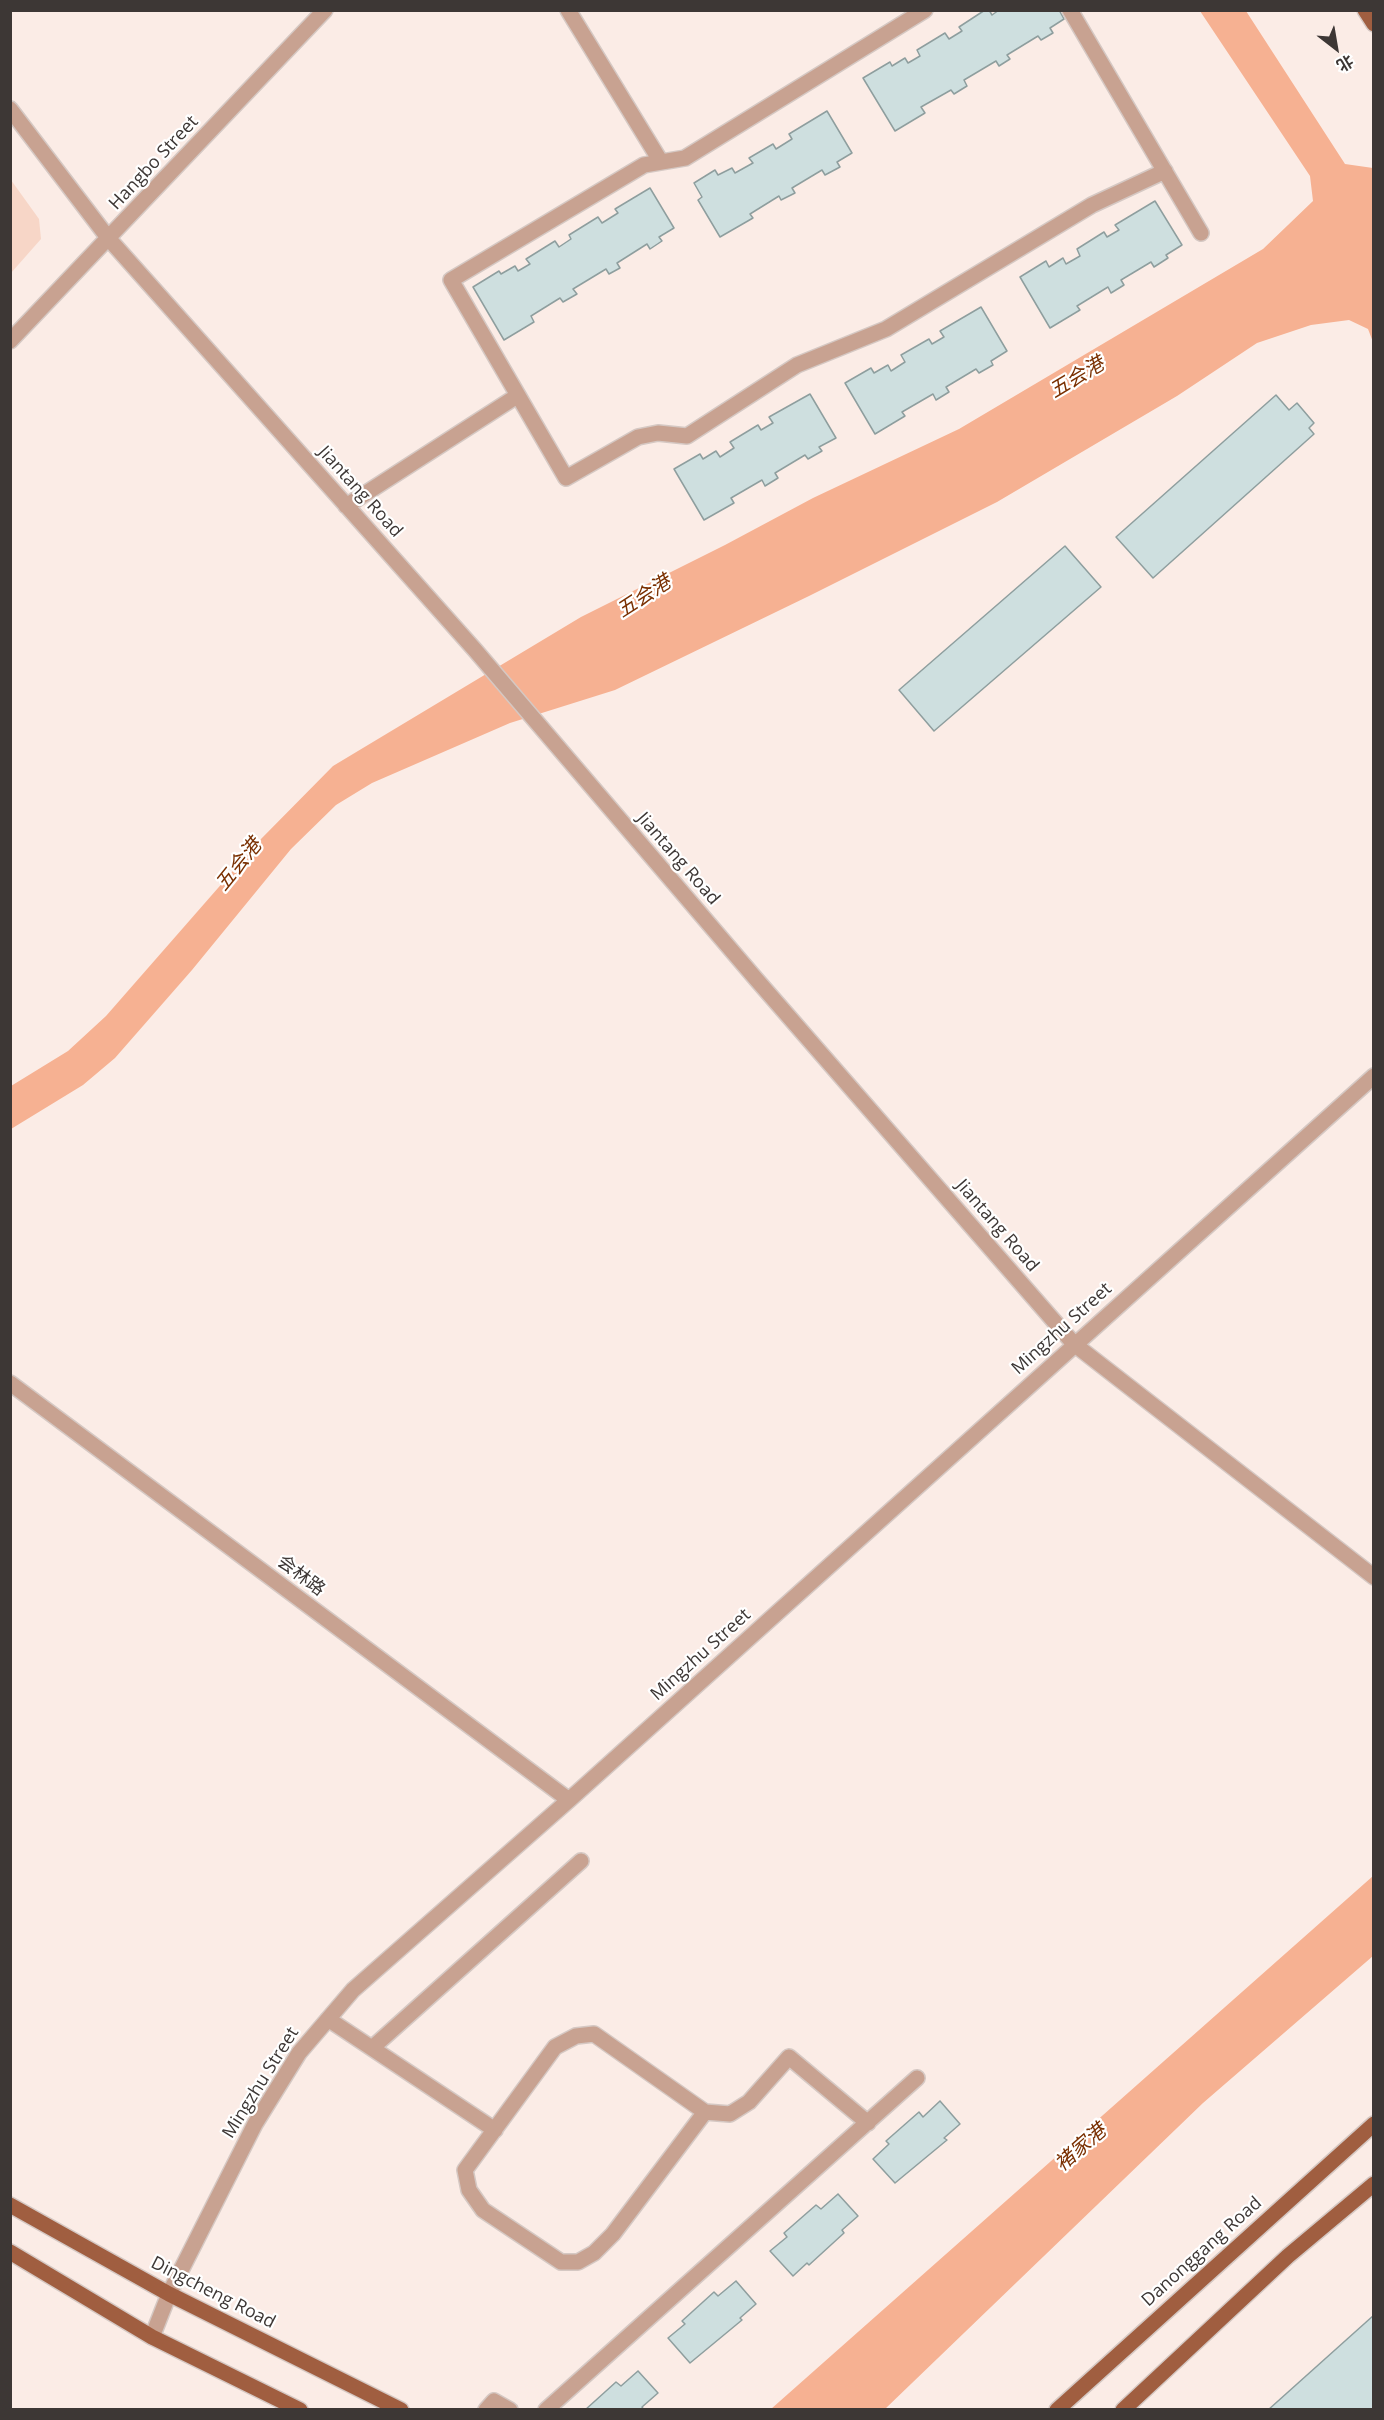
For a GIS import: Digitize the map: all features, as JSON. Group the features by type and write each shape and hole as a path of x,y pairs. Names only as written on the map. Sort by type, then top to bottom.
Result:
{"main road":[{"path":"1365,10 1374,24"},
{"name":"Danonggang Road","path":"1057,2409 1374,2124"},
{"path":"1123,2409 1288,2256 1374,2184"},
{"name":"Dingcheng Road","path":"10,2205 170,2294 401,2409"},
{"path":"10,2252 152,2337 300,2409"}],"street":[{"name":"Hangbo Street","path":"10,341 325,10"},
{"path":"568,10 661,162"},
{"path":"925,10 685,158 644,165 451,280 566,478 638,437 658,433 687,436 797,365 886,329 1092,205 1165,171"},
{"path":"1071,10 1201,233"},
{"name":"Jiantang Road","path":"10,109 109,239 475,650 552,742 1074,1344 1374,1577"},
{"path":"346,506 517,396"},
{"name":"Mingzhu Street","path":"152,2337 170,2294 255,2124 299,2053 353,1990 569,1800 1374,1076"},
{"name":"会林路","path":"10,1383 569,1800"},
{"path":"372,2048 581,1861"},
{"path":"328,2019 495,2130"},
{"path":"705,2112 613,2234 594,2253 578,2262 561,2262 483,2210 469,2190 465,2170 555,2048 576,2036 594,2034 705,2112 730,2114 749,2102 789,2057 868,2123"},
{"path":"546,2409 917,2078"},
{"path":"486,2409 494,2401 510,2409"}],"shaded area":[{"path":"11,180 39,219 41,239 11,273"}],"water":[{"name":"五会港","path":"1200,11 1246,11 1345,164 1373,168 1373,342 1368,329 1349,320 1311,325 1257,343 1177,396 997,502 809,596 615,690 510,723 372,783 336,805 291,849 192,970 115,1058 83,1085 11,1129 11,1086 68,1051 106,1016 260,840 333,766 581,617 813,498 959,429 1263,249 1313,201 1310,176"},
{"name":"褚家港","path":"1373,1876 1373,1956 1203,2103 885,2409 771,2409"}],"building":[{"path":"985,10 989,10 992,15 999,10 1059,10 1064,19 1050,28 1053,33 1041,40 1038,36 1007,55 1010,59 999,66 996,61 964,80 967,86 954,94 951,90 921,107 925,113 895,131 863,78 890,62 892,66 905,58 908,63 920,56 917,50 945,33 949,39 962,31 959,27"},
{"path":"827,111 852,153 837,162 840,167 825,175 822,170 792,188 795,193 781,200 779,196 750,214 753,218 720,237 698,200 702,197 694,183 715,170 718,175 732,168 735,173 753,163 749,158 773,144 776,149 792,139 789,134"},
{"path":"650,188 674,228 659,237 662,241 650,249 647,244 617,263 620,268 609,274 606,269 573,289 577,294 563,302 560,298 531,316 534,322 504,340 473,287 499,271 501,274 515,266 518,271 530,264 526,259 555,241 559,247 571,239 569,235 598,217 602,223 618,213 615,209"},
{"path":"1155,201 1182,245 1166,255 1168,258 1154,267 1151,262 1121,280 1124,285 1111,293 1108,287 1077,306 1080,310 1050,328 1020,277 1046,261 1049,267 1063,258 1066,264 1080,256 1077,249 1104,232 1107,237 1119,230 1115,225"},
{"path":"981,307 1007,351 991,361 993,365 979,373 976,369 946,387 949,392 936,400 933,394 902,412 905,416 875,434 845,383 871,368 874,373 888,365 891,371 905,362 901,355 929,339 932,344 944,337 940,331"},
{"path":"810,394 836,438 819,447 822,451 808,459 805,455 775,473 778,478 765,486 762,480 731,498 734,503 704,520 674,469 700,454 703,459 716,451 720,457 734,448 730,442 758,425 761,430 773,423 769,417"},
{"path":"1276,395 1289,410 1297,403 1314,423 1309,428 1314,434 1153,578 1116,537"},
{"path":"1065,546 1101,587 934,731 899,690"},
{"path":"940,2101 960,2124 944,2138 947,2140 895,2183 873,2159 889,2144 886,2141 919,2112 923,2117"},
{"path":"838,2194 858,2216 842,2230 844,2233 809,2265 807,2263 793,2276 770,2251 787,2237 784,2233 816,2205 821,2209"},
{"path":"736,2281 756,2304 740,2318 742,2320 690,2363 668,2338 685,2324 682,2321 714,2292 718,2296"},
{"path":"1374,2315 1374,2410 1268,2410"},
{"path":"638,2371 658,2393 642,2407 644,2410 585,2410 616,2382 621,2386"}]}
